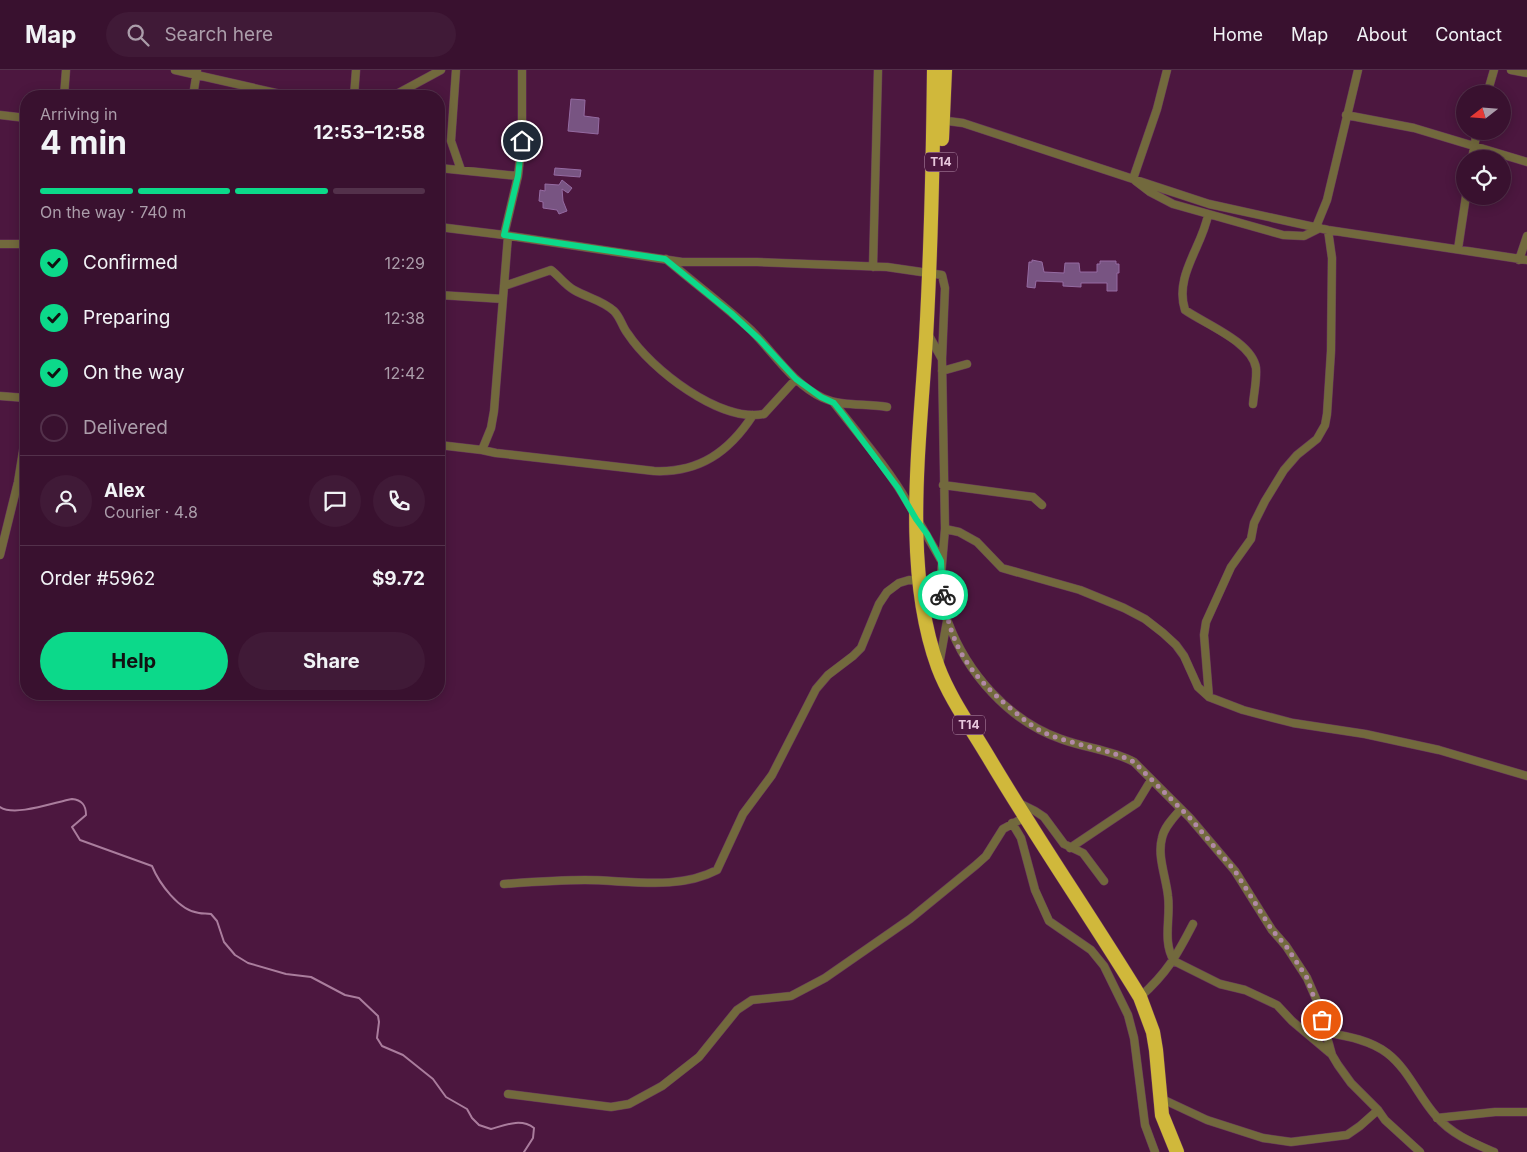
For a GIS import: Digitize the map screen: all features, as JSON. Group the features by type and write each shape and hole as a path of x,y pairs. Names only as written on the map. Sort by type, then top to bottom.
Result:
{"highway":[{"name":"T14","path":"934,70 940,190 930,254 916,519 920,581 930,638 938,668 971,728 1015,801 1019,820 1140,997 1152,1032 1159,1097 1166,1130 1177,1152"},
{"name":"T14","path":"938,120 946,70"}],"street":[{"path":"64,90 66,70"},
{"path":"176,70 196,72 266,90"},
{"path":"354,90 356,70"},
{"path":"404,90 441,70"},
{"path":"456,70 451,141 461,170"},
{"path":"482,450 491,428 494,411 506,235 518,176 522,141 522,70"},
{"path":"873,267 878,70"},
{"path":"1133,179 1157,109 1167,70"},
{"path":"1209,697 1204,635 1206,622 1231,567 1251,539 1254,523 1265,501 1284,470 1297,455 1317,439 1327,414 1331,351 1332,258 1321,229 1358,70"},
{"path":"1490,85 1494,70"},
{"path":"1511,70 1527,73"},
{"path":"194,90 196,72"},
{"path":"0,115 20,117"},
{"path":"1346,115 1414,128 1527,162"},
{"path":"938,120 963,123 1209,204 1321,229 1523,260 1527,236"},
{"path":"1474,150 1475,140"},
{"path":"445,169 518,176"},
{"path":"1133,179 1150,192 1173,204 1208,215 1294,237 1304,236 1321,229"},
{"path":"1458,249 1465,205"},
{"path":"1208,215 1205,228 1182,286 1182,302 1185,310 1225,334 1248,352 1255,363 1256,370 1253,404"},
{"path":"445,228 696,262 757,262 899,268 942,275 944,282 942,371 945,529 941,561 947,621 955,642 967,663 993,693 1021,717 1048,735 1125,757 1134,762 1213,843 1235,871 1272,930 1307,978 1332,1055"},
{"path":"0,244 20,244"},
{"path":"665,259 738,319 796,379 821,397 834,403 887,407"},
{"path":"504,286 551,270 569,287 598,299 613,310 620,318 627,334 682,388 719,406 754,415 764,414 796,379"},
{"path":"445,295 503,299"},
{"path":"926,330 942,358"},
{"path":"942,371 967,364"},
{"path":"0,396 20,398"},
{"path":"834,403 898,488 927,534 941,561"},
{"path":"445,446 654,470 676,470 698,464 720,454 739,436 754,415"},
{"path":"0,555 20,470"},
{"path":"943,485 1032,497 1042,504"},
{"path":"945,529 959,532 977,542 1002,568 1080,590 1145,619 1163,632 1176,645 1184,656 1198,687 1209,697 1243,710 1284,721 1365,734 1438,750 1527,776"},
{"path":"504,884 585,880 672,882 692,880 717,870 743,814 772,775 816,689 828,675 861,648 879,604 887,592 899,583 909,580 920,581"},
{"path":"938,668 947,621"},
{"path":"1070,848 1137,803 1151,780"},
{"path":"1015,801 1028,806 1044,818 1070,848 1086,855 1104,881"},
{"path":"1181,809 1164,831 1160,849 1168,897 1168,941 1170,954 1174,961 1220,984 1245,990 1277,1005 1332,1055 1351,1083 1378,1110 1385,1120 1420,1152"},
{"path":"508,1094 611,1107 629,1104 662,1086 699,1057 737,1010 752,1000 791,996 825,978 904,924 986,856 1003,830 1019,820 1021,838 1035,890 1048,921 1091,950 1104,966 1128,1015 1134,1038 1145,1125 1155,1152"},
{"path":"1140,997 1160,979 1174,961 1193,924"},
{"path":"1325,1032 1353,1038 1386,1052 1400,1065 1437,1118 1461,1138 1494,1152"},
{"path":"1159,1097 1207,1120 1263,1138 1291,1142 1347,1134 1364,1123 1378,1110"},
{"path":"1437,1118 1495,1112 1527,1112"}],"building":[{"path":"571,99 585,100 584,116 599,118 598,134 568,131"},
{"path":"555,168 581,170 580,177 554,175"},
{"path":"562,180 572,188 568,193 562,189 563,201 567,211 559,214 557,210 543,208 543,202 539,201 540,190 545,191 545,184 559,185"},
{"path":"1032,260 1042,262 1044,272 1064,273 1065,263 1079,263 1080,272 1097,272 1097,264 1100,264 1100,261 1116,261 1116,264 1119,264 1117,291 1107,291 1107,283 1081,283 1081,287 1063,286 1063,282 1036,281 1035,288 1027,287 1029,262 1032,262"}],"waterway":[{"path":"0,807 7,810 25,810 72,799 81,802 85,808 86,815 72,827 80,840 152,866 159,880 177,902 192,911 211,914 217,921 224,942 235,955 248,963 286,974 311,977 345,995 359,998 378,1016 377,1038 382,1046 403,1055 433,1079 446,1097 467,1109 479,1125 491,1129 507,1124 524,1123 534,1128 533,1138 524,1152"}],"way so far":[{"path":"943,595 947,621 955,642 967,663 993,693 1035,728 1048,735 1093,750 1125,757 1134,762 1213,843 1235,871 1272,930 1286,946 1307,978 1322,1020"}],"route":[{"path":"522,141 518,176 504,235 665,259 731,313 759,339 796,379 813,392 834,403 845,417 898,488 927,534 941,561 943,595"}]}
